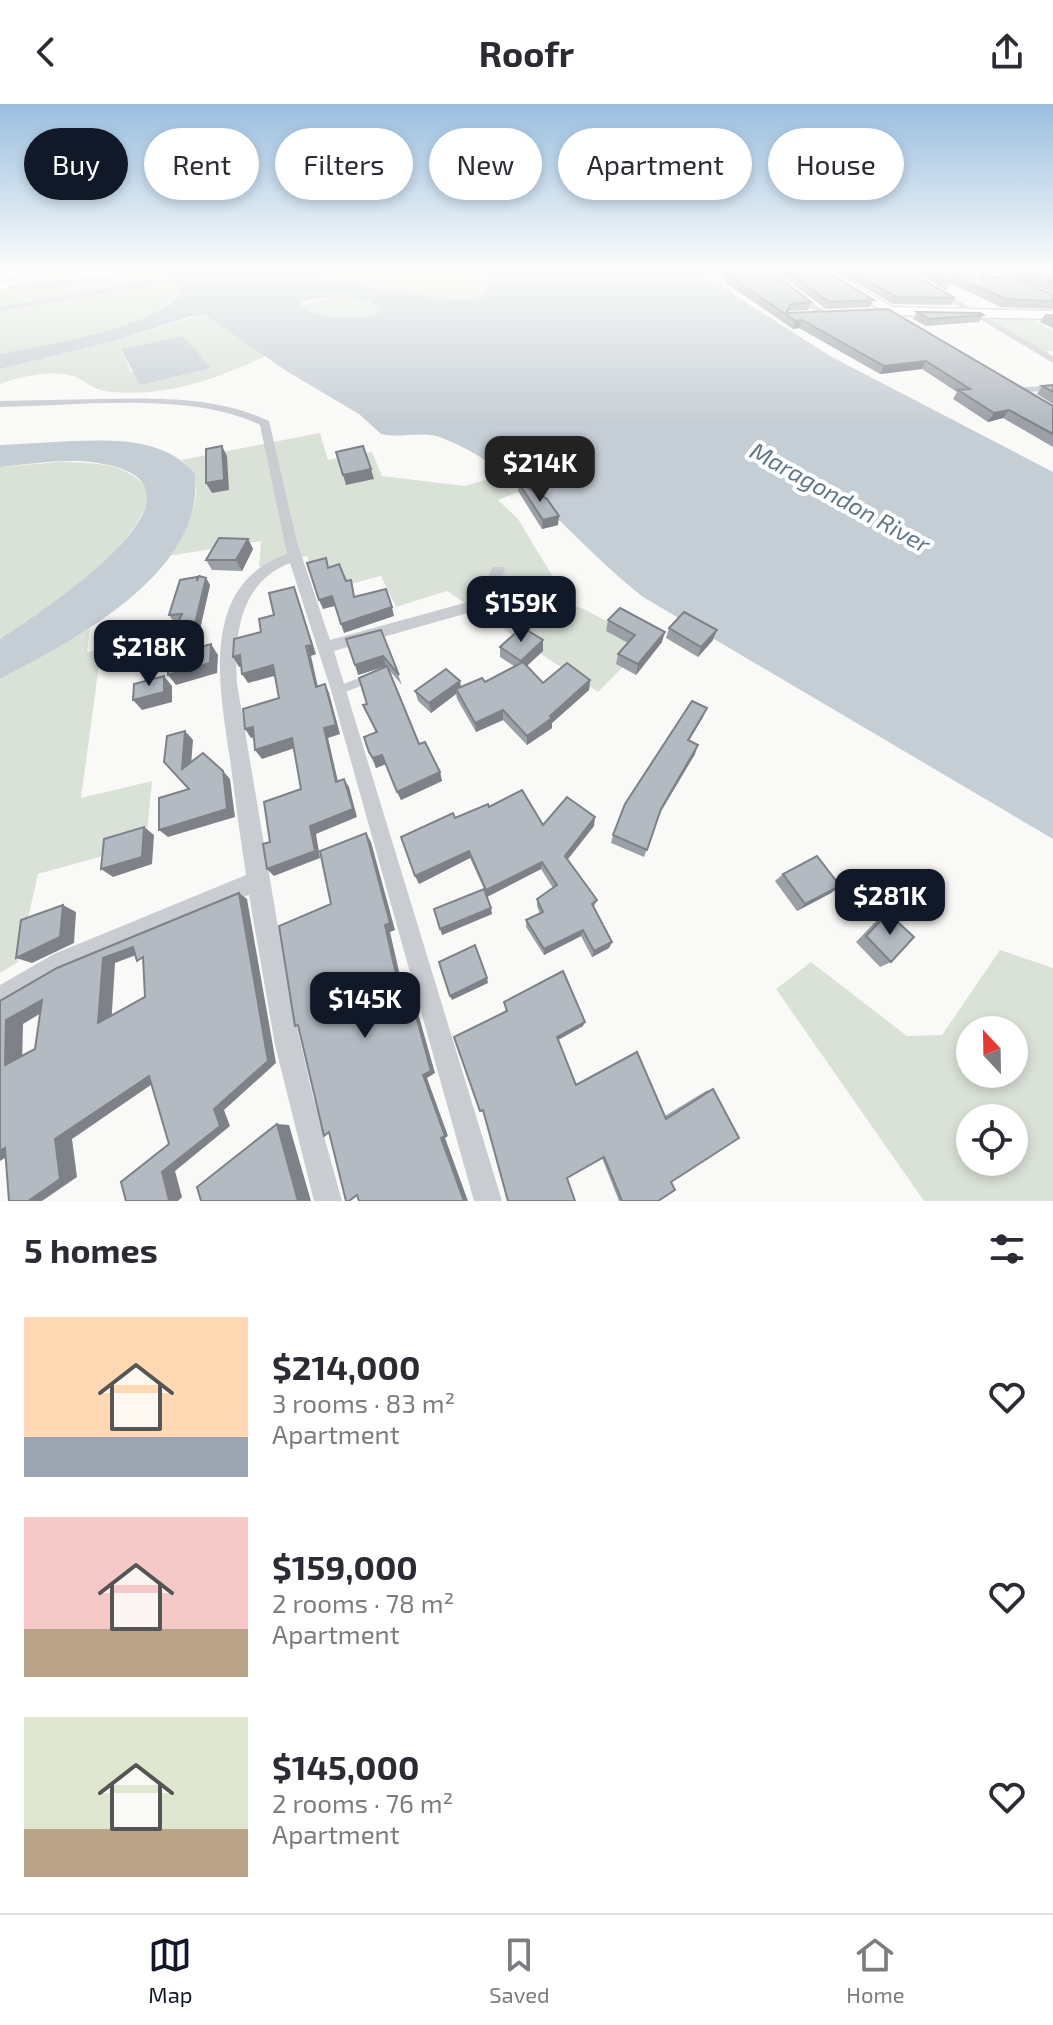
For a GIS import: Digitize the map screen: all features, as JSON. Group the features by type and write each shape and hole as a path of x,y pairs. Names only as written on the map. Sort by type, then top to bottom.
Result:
{"street":[{"path":"902,321 914,327"},
{"path":"988,321 1053,360"},
{"path":"1005,382 1041,405"},
{"path":"0,404 179,403 216,406 259,419 268,429 294,557 339,690 488,1201"},
{"path":"294,557 269,564 251,580 235,612 228,643 233,711 257,881 291,1068 328,1201"},
{"path":"325,647 473,606 484,599 498,570"},
{"path":"0,999 62,962 257,881"}],"lane":[{"path":"1018,390 1053,388"},
{"path":"339,690 373,677"}],"shaded area":[{"path":"0,321 134,321 70,340 0,354"},
{"path":"179,321 215,321 265,356 210,379 171,389 132,393 105,391 73,376 55,373 0,384 0,369 114,341","holes":["183,336 211,369 131,372 121,349"]},
{"path":"992,321 1036,321 1053,331 1053,351 1041,352"},
{"path":"320,433 328,460 372,452 382,476 465,486 504,474 526,489 498,500 518,519 570,605 584,609 647,643 598,692 447,591 396,607 381,576 320,592 307,556 259,567 261,541 168,556 188,521 196,494 196,481 181,460"},
{"path":"58,462 108,466 130,474 149,491 143,512 130,533 89,575 0,639 0,467"},
{"path":"90,628 87,652 101,650 81,798 152,781 146,844 38,874 18,962 0,973 0,679"},
{"path":"1000,950 1053,968 1053,1201 924,1201 776,989 811,962 907,1036 942,1035"}],"water":[{"path":"134,321 176,321 114,341 0,369 0,354"},
{"name":"Maragondon River","path":"214,321 776,321 830,356 1053,472 1053,839 643,597 499,469 442,438 381,434 359,414 288,372"},
{"path":"183,336 211,368 140,385 121,349"},
{"path":"123,442 155,447 183,462 195,474 192,510 179,543 157,573 129,599 63,645 0,679 0,639 52,604 116,550 139,522 147,496 135,476 98,463 62,461 0,467 0,445"}],"building":[{"path":"804,321 909,321 1053,406 1053,434 1009,410 994,413 958,390 970,389 926,361 884,366"},
{"path":"222,446 224,480 206,483 206,449"},
{"path":"363,446 371,469 343,475 336,452"},
{"path":"518,482 547,499 559,516 543,520"},
{"path":"219,538 248,539 236,560 206,560"},
{"path":"326,558 328,568 339,564 346,581 351,580 354,597 386,589 392,607 341,624 332,596 319,600 307,563"},
{"path":"199,576 206,578 193,632 173,632 182,614 169,615 180,580 197,577 197,581"},
{"path":"556,584 559,604 506,607 505,586"},
{"path":"294,587 312,645 306,646 316,687 325,684 336,725 324,728 336,782 344,779 353,809 310,826 315,851 267,869 263,844 270,842 264,802 301,789 292,738 255,750 253,727 245,729 243,709 279,698 273,665 242,674 240,655 233,657 234,639 261,632 259,619 274,615 269,593"},
{"path":"620,608 665,632 638,664 618,654 635,635 608,620"},
{"path":"684,612 717,630 701,647 669,628"},
{"path":"522,627 543,640 521,661 500,647"},
{"path":"381,630 399,675 383,656 355,665 346,639"},
{"path":"211,644 210,663 168,675 168,656"},
{"path":"523,662 543,683 567,663 590,680 550,716 552,718 527,736 503,710 475,723 456,689 482,678 485,682"},
{"path":"387,666 419,744 425,742 440,772 397,792 382,755 373,758 364,737 377,732 363,705 367,704 359,678"},
{"path":"446,669 460,681 429,703 415,691"},
{"path":"164,676 164,692 133,700 134,684"},
{"path":"692,701 707,708 688,740 698,745 661,809 647,850 613,835 625,804"},
{"path":"185,731 182,769 203,753 223,771 227,809 159,830 159,798 189,789 164,762 167,736"},
{"path":"522,790 543,825 567,797 595,817 565,856 597,900 592,904 612,942 594,951 583,930 544,949 526,920 543,912 537,899 557,885 542,862 486,890 469,851 415,876 401,837 453,813 455,818 488,804 489,807"},
{"path":"144,827 142,857 101,869 104,839"},
{"path":"366,833 390,923 385,925 398,983 406,979 431,1071 423,1075 464,1201 359,1201 357,1195 346,1201 329,1132 324,1136 298,1025 295,1026 279,926 331,904 320,851"},
{"path":"817,856 840,886 805,904 783,874"},
{"path":"484,889 491,908 440,929 434,909"},
{"path":"239,893 268,1061 214,1109 220,1126 162,1172 168,1201 126,1201 121,1182 169,1144 149,1076 55,1139 60,1179 28,1201 9,1201 5,1148 0,1151 0,1001 57,968","holes":["133,947 137,961 143,957 145,997 98,1023 103,958","42,1000 35,1049 5,1065 6,1020"]},
{"path":"63,905 60,937 16,958 21,920"},
{"path":"888,913 914,937 891,962 866,936"},
{"path":"475,945 487,978 450,996 439,962"},
{"path":"563,971 585,1022 557,1037 576,1085 637,1052 666,1119 713,1089 739,1138 671,1182 675,1190 658,1201 622,1201 604,1157 567,1178 575,1201 508,1201 483,1110 480,1111 454,1037 507,1011 504,1002"},
{"path":"277,1124 298,1201 201,1201 197,1187"}]}
